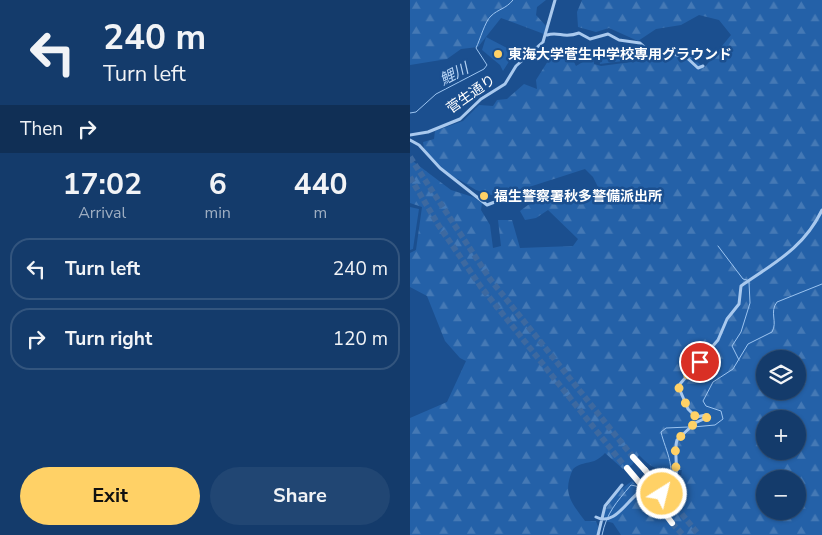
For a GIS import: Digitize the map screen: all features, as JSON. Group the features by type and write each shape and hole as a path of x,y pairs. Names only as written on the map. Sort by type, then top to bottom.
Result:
{"highway":[{"path":"634,457 676,507"},
{"path":"625,466 672,523"}],"street":[{"name":"菅生通り","path":"410,135 428,132 460,119 481,99 505,84 516,66 540,47 547,35 555,0"},
{"path":"547,35 555,33 567,37 578,34 590,39 608,34 619,40 640,43 649,51 685,56 698,68 703,66"},
{"path":"410,140 419,146 440,168 487,205 505,198"},
{"path":"596,517 601,519 613,518 639,493 660,495 668,490 676,473 676,443 693,424 708,416 696,417 690,412 679,388 680,384 718,340 728,318 739,304 741,286 801,243 813,228 822,210"},
{"path":"598,535 605,506 622,486"}],"green space":[{"path":"410,0 546,0 537,7 536,15 546,26 544,34 501,18 478,47 461,49 447,59 410,65"},
{"path":"582,0 822,0 822,535 621,535 613,523 606,521 603,513 617,492 632,481 653,504 679,486 682,470 675,470 673,474 662,471 654,468 639,455 632,465 623,469 605,453 592,462 581,464 573,469 568,485 572,503 585,521 596,521 599,529 598,535 410,535 410,418 447,402 466,361 460,358 445,341 427,296 410,287 410,253 416,250 422,207 410,203 410,159 451,190 473,197 482,203 481,210 490,225 493,248 501,246 498,220 512,220 520,248 573,246 578,239 548,210 536,218 525,220 520,211 536,199 535,191 547,189 555,202 568,204 589,196 598,187 593,177 585,169 498,197 476,190 458,179 451,178 425,154 423,142 434,139 435,131 463,121 479,105 493,106 497,100 507,99 524,84 537,89 536,80 553,53 569,52 576,66 593,56 594,64 601,66 647,60 656,50 684,51 704,68 731,35 719,20 699,15 681,25 656,29 638,41 609,28 596,32 578,27 577,12"},
{"name":"東海大学菅生中学校専用グラウンド","path":"486,37 507,48 512,57 503,71 500,65 482,50"},
{"path":"641,48 646,51 646,58 600,64 598,51"},
{"path":"410,207 419,209 413,249 410,250"}],"waterway":[{"name":"鯉川","path":"410,113 416,112 436,94 484,69 487,65 476,48 485,26 491,16 513,0"},
{"path":"718,246 743,279 747,280"},
{"path":"739,360 732,346 741,332 750,303 749,282"},
{"path":"693,427 715,425 723,419 721,411 706,406 703,401 713,382 733,369 748,344 772,332 774,328 774,310 777,302 822,284"},
{"path":"663,488 668,482 671,469 661,432 666,428 689,427"},
{"path":"602,535 609,514 621,497 631,485 640,487"},
{"path":"648,489 659,490"}],"tunnel":[{"path":"410,157 490,279 633,457"},
{"path":"410,177 439,226 481,287 623,464"},
{"path":"676,507 699,535"},
{"path":"672,523 683,535"}],"place":[{"name":"東海大学菅生中学校専用グラウンド","path":"498,54"},
{"name":"福生警察署秋多警備派出所","path":"484,196"}],"route":[{"path":"662,494 670,488 675,479 677,440 695,423 708,417 707,415 694,416 686,406 679,388 681,382 700,362"}]}
